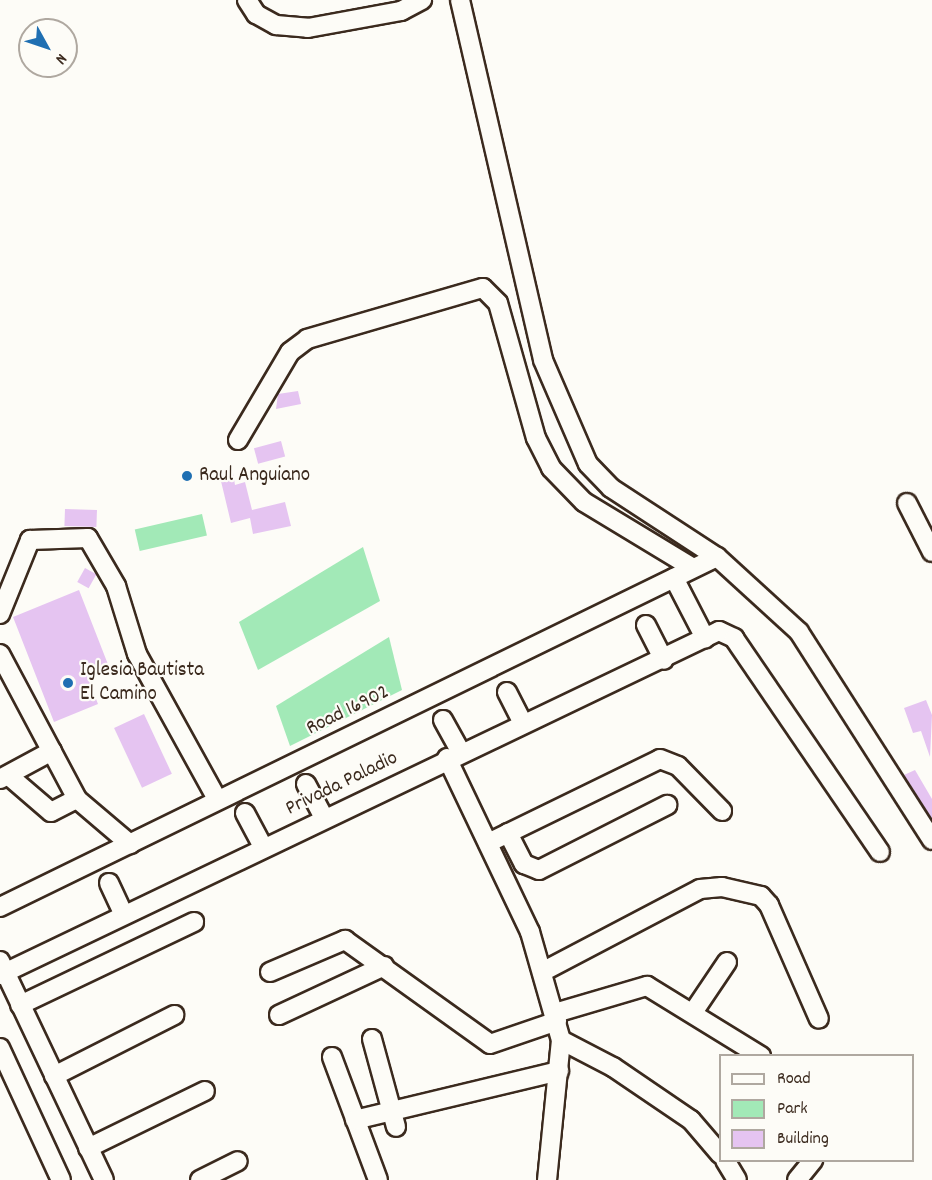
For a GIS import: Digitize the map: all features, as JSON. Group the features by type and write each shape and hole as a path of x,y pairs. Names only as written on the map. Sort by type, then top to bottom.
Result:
{"street":[{"path":"247,0 256,14 276,25 308,28 401,11 422,0"},
{"path":"460,0 534,328 562,415 588,464 611,488 717,557 799,632 932,840"},
{"path":"238,440 290,352 307,339 483,288 498,303 536,438 551,468 584,502 693,568"},
{"path":"907,503 932,552"},
{"path":"0,614 30,540 88,538 116,586 137,654 217,800"},
{"name":"Road 16902","path":"0,907 717,557"},
{"path":"674,578 705,638 719,631 734,638 880,852"},
{"path":"646,625 664,660"},
{"name":"Privada Paladio","path":"2,970 124,915 454,754 664,660 705,638"},
{"path":"0,654 77,799 130,844"},
{"path":"507,692 523,723"},
{"path":"443,720 488,843 542,972 556,1017 561,1040 547,1180"},
{"path":"52,751 5,777 51,812 77,799"},
{"path":"488,843 660,759 678,766 722,811"},
{"path":"306,784 324,818"},
{"path":"507,833 524,864 539,870 668,805"},
{"path":"245,813 263,848"},
{"path":"109,883 124,915"},
{"path":"542,972 700,890 722,887 761,896 769,905 819,1019"},
{"path":"20,1005 194,922"},
{"path":"270,972 345,940 490,1044 556,1017 647,986 694,1011 757,1054"},
{"path":"694,1011 727,962"},
{"path":"279,1015 384,966"},
{"path":"2,970 104,1180"},
{"path":"54,1076 174,1015"},
{"path":"372,1039 394,1119"},
{"path":"561,1040 613,1067 682,1114 719,1153"},
{"path":"0,1048 61,1180"},
{"path":"332,1057 378,1180"},
{"path":"355,1120 394,1119 559,1071"},
{"path":"88,1148 206,1091"},
{"path":"200,1180 238,1161"},
{"path":"726,1162 737,1180"},
{"path":"797,1180 812,1162"}],"green space":[{"path":"202,514 207,535 140,551 135,530"},
{"path":"363,547 380,601 258,670 239,622"},
{"path":"389,637 402,690 290,746 276,706"}],"building":[{"path":"298,391 301,404 276,409 278,394"},
{"path":"281,441 285,456 258,464 254,448"},
{"path":"233,473 235,485 245,482 252,510 285,502 291,526 253,534 250,518 231,523 220,477"},
{"path":"65,509 97,510 96,527 64,526"},
{"path":"85,568 96,574 89,588 77,582"},
{"path":"79,590 109,667 87,676 98,704 54,722 13,617"},
{"path":"926,700 932,715 930,757 921,731 913,733 904,708"},
{"path":"144,714 172,774 142,788 114,728"},
{"path":"915,770 932,799 932,819 904,775"}],"place":[{"name":"Raul Anguiano","path":"187,476"},
{"name":"Iglesia Bautista El Camino","path":"68,683"}]}
